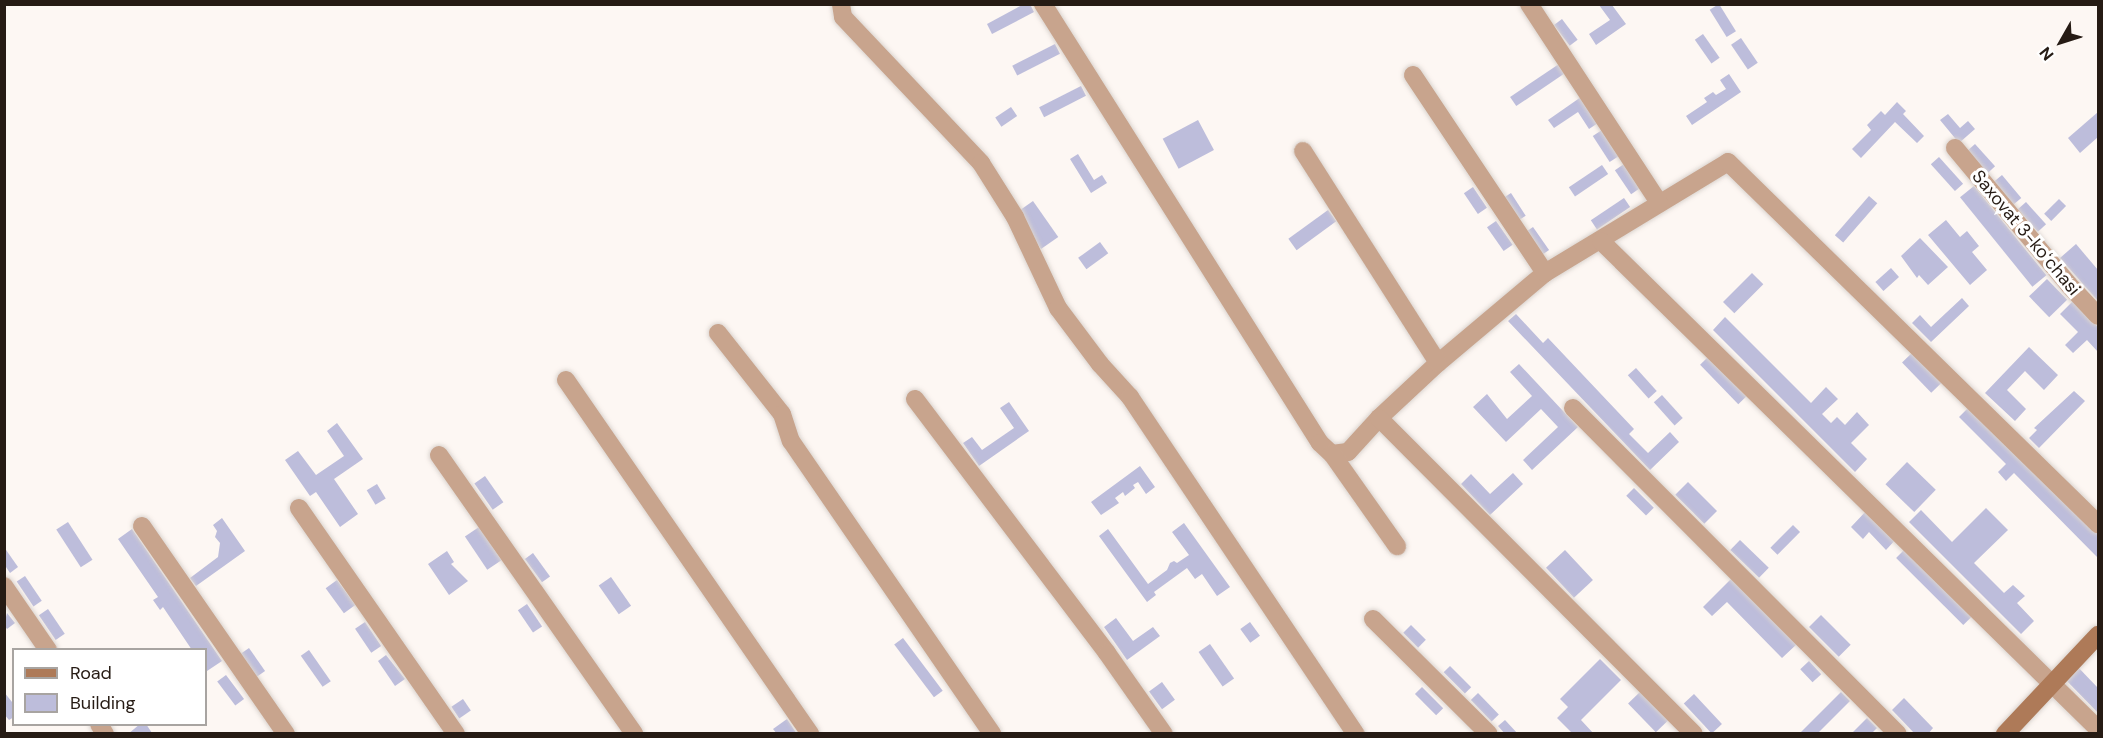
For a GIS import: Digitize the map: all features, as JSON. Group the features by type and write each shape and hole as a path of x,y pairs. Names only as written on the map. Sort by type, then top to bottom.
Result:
{"street":[{"path":"841,4 843,17 981,163 1015,217 1058,308 1100,364 1130,398 1356,734"},
{"path":"1043,4 1320,443 1332,454 1397,546"},
{"path":"1529,4 1659,203"},
{"path":"1413,75 1545,273"},
{"name":"Saxovat 3-koʻchasi","path":"1955,148 2069,285 2098,316"},
{"path":"1304,152 1438,363"},
{"path":"1332,454 1348,452 1379,418 1438,363 1545,273 1728,162 2098,524"},
{"path":"1601,241 2098,729"},
{"path":"718,333 782,414 791,441 992,734"},
{"path":"566,380 810,734"},
{"path":"915,399 1100,644 1164,734"},
{"path":"1573,408 1898,734"},
{"path":"1379,418 1694,734"},
{"path":"439,455 634,734"},
{"path":"299,508 456,734"},
{"path":"142,526 286,734"},
{"path":"4,586 47,648"},
{"path":"1373,619 1489,734"},
{"path":"2004,734 2098,635"}],"building":[{"path":"1024,4 1030,4 1034,12 992,34 987,24"},
{"path":"1719,4 1736,31 1727,37 1710,10"},
{"path":"1599,5 1612,5 1626,24 1596,45 1589,34 1610,20"},
{"path":"1562,19 1578,40 1570,46 1554,25"},
{"path":"1703,34 1720,58 1711,63 1695,40"},
{"path":"1741,38 1758,63 1748,70 1731,45"},
{"path":"1055,44 1060,54 1017,76 1012,66"},
{"path":"1559,64 1565,73 1516,106 1510,97"},
{"path":"1729,74 1741,92 1692,125 1686,116 1707,102 1704,98 1713,92 1716,95 1726,89 1720,80"},
{"path":"1081,86 1086,96 1044,117 1039,107"},
{"path":"1581,97 1598,123 1589,129 1578,112 1554,128 1548,120"},
{"path":"1897,102 1906,111 1903,114 1924,136 1917,143 1895,122 1861,158 1852,149 1871,130 1867,125 1881,111 1885,115"},
{"path":"1011,107 1017,116 1001,127 995,118"},
{"path":"2098,112 2098,137 2080,153 2068,138"},
{"path":"1948,114 1960,128 1968,121 1975,129 1959,143 1940,120"},
{"path":"1198,120 1214,150 1179,169 1163,139"},
{"path":"1602,130 1619,156 1610,162 1593,136"},
{"path":"1975,144 1995,166 1987,174 1967,151"},
{"path":"1078,154 1094,180 1102,175 1107,183 1091,193 1070,159"},
{"path":"1939,157 1963,184 1955,191 1931,164"},
{"path":"1624,164 1640,188 1631,194 1615,170"},
{"path":"1602,165 1608,174 1575,196 1569,187"},
{"path":"2002,175 2021,198 2013,205 1994,182"},
{"path":"1974,186 2046,275 2032,287 1960,197"},
{"path":"1473,187 1487,208 1478,214 1464,193"},
{"path":"1511,193 1526,216 1516,222 1502,199"},
{"path":"1869,196 1877,203 1843,242 1835,235"},
{"path":"1624,198 1630,207 1597,229 1591,220"},
{"path":"2059,199 2066,206 2051,221 2044,214"},
{"path":"1033,201 1058,237 1041,249 1016,213"},
{"path":"2026,202 2046,224 2038,232 2018,209"},
{"path":"1328,210 1336,221 1297,250 1288,239"},
{"path":"1946,220 1960,237 1967,231 1979,246 1972,252 1987,270 1970,285 1928,235"},
{"path":"1496,221 1513,245 1504,251 1487,227"},
{"path":"1533,227 1549,250 1540,256 1524,233"},
{"path":"1920,238 1948,267 1928,285 1919,275 1917,278 1901,256"},
{"path":"1100,242 1108,253 1086,269 1078,258"},
{"path":"2076,244 2098,270 2098,301 2060,258"},
{"path":"1891,268 1899,277 1883,291 1875,282"},
{"path":"1752,273 1763,284 1734,313 1723,302"},
{"path":"2047,279 2067,300 2049,317 2029,296"},
{"path":"1962,298 1969,306 1931,342 1912,323 1920,315 1931,327"},
{"path":"2073,301 2098,327 2098,352 2087,340 2073,353 2065,345 2078,332 2060,314"},
{"path":"1516,314 1543,343 1548,338 1634,429 1629,434 1648,453 1670,432 1679,442 1650,470 1508,321"},
{"path":"1725,317 1811,403 1826,387 1838,399 1822,414 1831,423 1837,417 1845,425 1857,412 1869,425 1851,443 1867,459 1855,472 1713,330"},
{"path":"2029,347 2058,375 2044,390 2025,371 2007,390 2026,409 2015,421 1985,393"},
{"path":"1915,350 1944,380 1931,393 1902,363"},
{"path":"1708,357 1746,397 1738,404 1700,365"},
{"path":"1519,364 1578,427 1532,470 1523,460 1558,427 1541,409 1506,442 1473,407 1487,394 1507,419 1532,396 1510,372"},
{"path":"1636,368 1657,391 1649,398 1628,375"},
{"path":"2074,391 2085,401 2039,448 2029,438 2037,430 2034,428"},
{"path":"1662,395 1683,418 1675,425 1654,402"},
{"path":"1009,402 1029,431 979,466 963,443 972,437 982,450 1014,428 1000,408"},
{"path":"1971,405 2098,533 2098,558 2014,473 2006,481 1998,472 2006,464 1959,417"},
{"path":"337,423 363,459 334,479 358,514 340,527 316,492 310,496 285,460 298,451 316,475 344,456 327,431"},
{"path":"1907,462 1936,490 1914,512 1885,484"},
{"path":"1140,466 1155,487 1146,494 1138,482 1133,485 1135,488 1125,496 1123,492 1115,498 1119,503 1101,515 1091,502"},
{"path":"1513,473 1523,484 1490,515 1461,484 1471,474 1490,494"},
{"path":"485,476 503,502 493,510 474,483"},
{"path":"1688,482 1717,511 1704,524 1675,495"},
{"path":"377,484 386,499 375,505 367,490"},
{"path":"1634,488 1654,508 1646,516 1626,496"},
{"path":"1986,508 2008,530 1974,563 2004,593 2013,585 2025,596 2017,603 2034,621 2021,634 1909,522 1921,510 1952,542"},
{"path":"1868,509 1897,538 1886,550 1869,532 1863,539 1851,527"},
{"path":"222,518 245,551 196,586 190,578 218,557 220,543 215,537 217,531 213,525"},
{"path":"68,522 93,560 81,567 56,530"},
{"path":"1184,523 1230,587 1217,596 1202,574 1195,579 1187,568 1154,592 1156,595 1147,602 1099,536 1108,529 1148,584 1167,570 1170,563 1174,561 1177,563 1189,555 1172,532"},
{"path":"1793,525 1800,532 1777,555 1770,548"},
{"path":"479,527 501,560 487,570 465,537"},
{"path":"132,529 222,661 207,671 207,648 191,648 163,607 160,610 153,600 158,597 118,539"},
{"path":"1740,540 1769,568 1759,578 1730,550"},
{"path":"4,547 18,567 10,573 4,564"},
{"path":"1906,548 1973,615 1963,625 1896,558"},
{"path":"1565,550 1593,580 1574,598 1546,568"},
{"path":"447,551 454,562 451,564 468,581 449,595 428,564"},
{"path":"533,553 550,576 542,582 525,559"},
{"path":"25,576 42,601 33,606 17,582"},
{"path":"611,577 631,606 619,614 599,586"},
{"path":"1733,577 1798,643 1782,658 1727,602 1712,616 1703,607"},
{"path":"337,580 355,605 344,613 326,588"},
{"path":"527,604 542,626 533,633 518,610"},
{"path":"48,609 65,634 56,640 39,615"},
{"path":"7,613 15,623 7,629 4,625"},
{"path":"1821,615 1851,645 1839,657 1809,627"},
{"path":"1116,618 1133,641 1153,627 1160,636 1127,660 1104,627"},
{"path":"365,622 381,646 371,653 355,629"},
{"path":"1250,622 1260,636 1250,643 1240,629"},
{"path":"1411,625 1426,640 1418,648 1403,633"},
{"path":"903,638 943,691 934,697 894,645"},
{"path":"1210,644 1234,678 1223,686 1199,652"},
{"path":"249,648 265,671 256,677 240,654"},
{"path":"309,650 331,681 323,687 301,656"},
{"path":"386,655 405,679 395,686 378,661"},
{"path":"1600,659 1621,680 1581,720 1594,734 1573,734 1557,718 1568,707 1560,699"},
{"path":"1809,661 1821,674 1812,682 1800,669"},
{"path":"2075,664 2098,688 2098,713 2063,677"},
{"path":"1450,666 1471,687 1465,694 1444,672"},
{"path":"226,675 244,699 235,706 217,682"},
{"path":"1162,682 1175,700 1162,709 1149,691"},
{"path":"1422,687 1443,708 1436,715 1415,694"},
{"path":"1641,691 1669,720 1656,732 1628,704"},
{"path":"4,692 12,702 12,718 9,720 4,714"},
{"path":"1841,692 1850,701 1817,734 1799,734"},
{"path":"1478,693 1499,715 1492,722 1471,700"},
{"path":"1694,694 1722,724 1712,734 1684,704"},
{"path":"1904,698 1933,728 1928,734 1915,734 1892,710"},
{"path":"463,699 471,711 459,718 451,707"},
{"path":"1867,718 1877,728 1871,734 1851,734"},
{"path":"787,719 797,734 777,734 773,729"},
{"path":"1505,720 1518,734 1505,734 1498,726"},
{"path":"138,726 147,726 152,733 128,734"}]}
